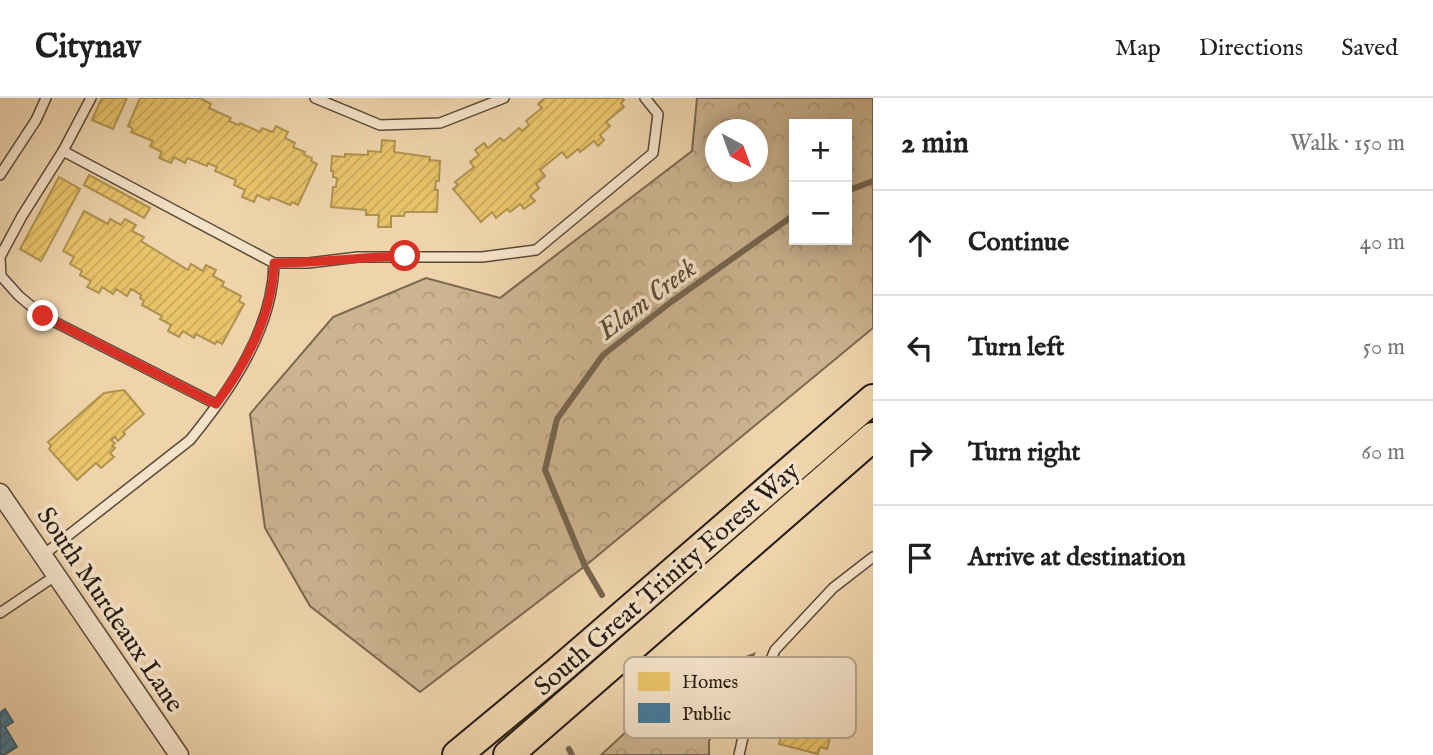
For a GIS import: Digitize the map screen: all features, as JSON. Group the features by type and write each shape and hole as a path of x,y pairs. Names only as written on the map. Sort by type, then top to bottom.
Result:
{"main road":[{"name":"South Great Trinity Forest Way","path":"457,755 873,399"},
{"name":"South Great Trinity Forest Way","path":"508,755 871,444"}],"street":[{"name":"South Murdeaux Lane","path":"0,493 179,755"}],"lane":[{"path":"0,175 36,120 46,98"},
{"path":"91,98 0,257 1,276 43,316 216,404"},
{"path":"315,98 380,125 440,123 504,98"},
{"path":"63,151 274,263 381,257 482,257 536,250 653,153 658,114 645,98"},
{"path":"42,556 190,440 236,379 271,295 274,263"},
{"path":"772,657 775,650 834,588 873,557"},
{"path":"0,613 55,576"}],"green space":[{"path":"697,98 873,98 873,328 585,566 420,692 310,606 265,528 250,414 333,317 426,278 500,298 692,151"},
{"path":"624,734 624,738 711,738 709,755 601,755"}],"building: Homes":[{"path":"102,98 127,98 113,129 92,120"},
{"path":"140,98 200,98 211,104 209,108 231,118 229,121 239,125 240,123 260,132 262,128 273,132 276,126 288,132 285,138 295,143 293,147 305,152 304,155 317,164 298,205 257,195 254,202 242,197 245,190 234,185 236,180 215,171 217,167 187,158 185,163 174,157 171,163 159,158 162,152 150,146 153,141 131,132 133,129 128,126"},
{"path":"545,98 622,98 624,107 606,122 610,126 600,135 604,140 598,146 594,141 567,158 562,152 540,170 545,176 536,184 539,188 530,196 535,201 524,209 520,204 510,212 507,209 496,218 492,212 481,222 453,189 458,185 455,182 474,167 470,162 479,155 475,150 484,143 488,148 500,138 504,141 519,128 522,131 529,125 526,121 542,108 538,104"},
{"path":"382,140 395,141 394,152 440,161 439,181 436,181 435,190 438,190 437,212 405,212 404,216 391,216 391,227 378,227 379,215 366,215 366,210 331,207 337,178 333,177 331,171 332,156 381,152"},
{"path":"89,175 150,208 144,218 84,185"},
{"path":"59,177 80,189 41,261 20,249"},
{"path":"84,211 108,224 110,219 121,225 125,219 136,225 132,231 144,237 141,241 188,270 191,264 203,271 206,265 216,270 213,276 224,282 222,286 241,296 239,301 244,304 222,344 217,341 215,344 196,334 194,338 183,331 179,337 168,331 171,325 160,319 162,316 142,305 144,301 140,298 141,295 131,289 127,296 116,289 113,294 102,287 99,293 87,287 91,281 80,275 82,271 70,264 74,257 63,251"},
{"path":"124,390 144,414 123,432 125,434 118,441 115,437 111,440 115,443 112,446 115,448 110,453 114,457 101,468 96,463 77,480 49,449 51,446 48,442 104,393"},
{"path":"781,738 830,738 827,749 820,747 818,754 779,744"}],"building: Public":[{"path":"5,709 13,722 5,727 17,747 0,755 0,713"}],"waterway":[{"name":"Elam Creek","path":"852,189 873,181"},
{"name":"Elam Creek","path":"602,595 585,566 545,470 557,419 603,355 671,302 789,219"},
{"name":"Elam Creek","path":"569,749 572,755"}],"route":[{"path":"43,316 216,404 236,379 254,341 271,295 274,263 405,256"}]}
